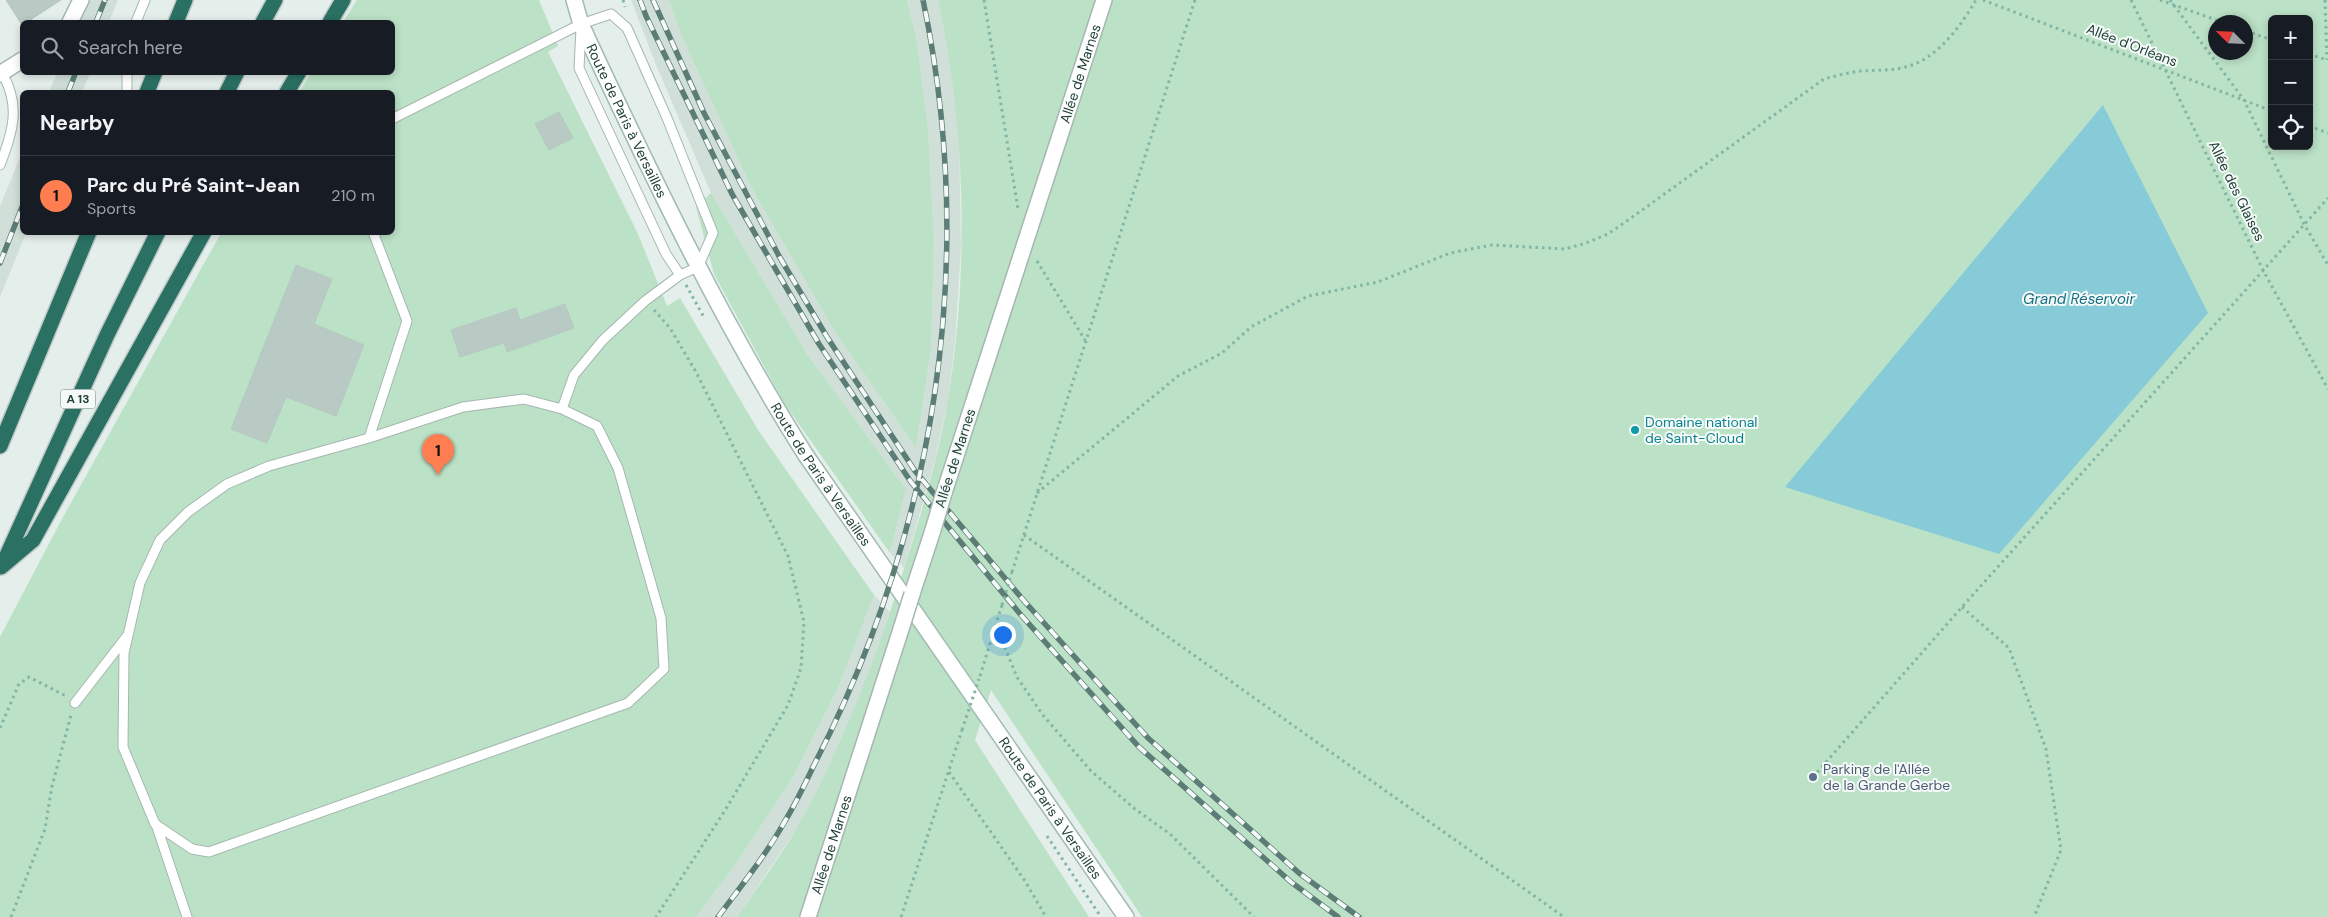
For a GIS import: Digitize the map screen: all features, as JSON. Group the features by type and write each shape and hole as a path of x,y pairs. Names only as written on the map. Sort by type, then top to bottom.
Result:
{"highway":[{"path":"177,20 185,0"},
{"path":"264,20 274,0"},
{"path":"331,20 344,0"},
{"path":"148,90 154,75"},
{"path":"228,90 236,75"},
{"path":"288,90 297,75"},
{"path":"0,446 88,235"},
{"name":"A 13","path":"1,568 108,335 157,235"},
{"path":"1,568 33,540 202,235"}],"main road":[{"path":"71,20 81,0"},
{"name":"Route de Paris à Versailles","path":"574,0 581,24 698,267 739,345 804,454 1126,917"},
{"name":"Allée de Marnes","path":"808,917 1024,242 1104,0"},
{"path":"1,73 20,61"}],"lane":[{"path":"137,20 145,0"},
{"path":"395,118 581,24 611,14 627,28 667,118 713,233 698,267 680,275 645,301 603,340 574,375 562,409"},
{"path":"581,24 578,68 662,246 680,275"},
{"path":"0,165 10,139 14,112 10,87 1,73"},
{"path":"127,75 127,90"},
{"path":"369,438 407,321 374,235"},
{"path":"156,824 192,849 209,852 628,703 664,669 661,618 618,468 597,426 562,409 524,399 463,407 369,438 269,466 227,484 188,512 160,540 140,583 124,653 123,747 156,824 188,917"},
{"path":"75,703 128,634"}],"path":[{"path":"984,0 1019,213"},
{"path":"901,917 979,679 1085,340 1195,0"},
{"path":"1037,493 1178,376 1222,353 1251,327 1308,296 1378,282 1450,253 1492,245 1565,249 1608,234 1824,79 1860,72 1896,69 1914,64 1944,44 1966,18 1976,0"},
{"name":"Allée d'Orléans","path":"1983,0 2268,109"},
{"name":"Allée des Glaises","path":"2131,0 2264,272 2328,389"},
{"path":"2160,0 2208,17"},
{"path":"2170,0 2244,100 2304,224 2328,266"},
{"path":"2313,55 2327,60 2325,0"},
{"path":"2253,33 2268,39"},
{"path":"2313,127 2328,133"},
{"path":"1813,777 1962,607 2264,272 2328,198"},
{"path":"1024,242 1046,273 1085,340"},
{"path":"645,301 670,328 696,372 784,547 788,556 804,622 801,668 788,706 705,843 656,917"},
{"path":"1024,535 1564,917"},
{"path":"1962,607 2009,648 2046,749 2060,850 2034,917"},
{"path":"992,633 1003,643 1017,677 1042,714 1091,770 1135,808 1170,834 1254,917"},
{"path":"0,728 18,684 29,677 75,703 61,749 45,829 11,917"},
{"path":"949,772 1025,881 1046,917"}],"shaded area":[{"path":"87,0 118,0 110,20 79,20"},
{"path":"631,0 669,0 682,37 751,187 835,332 916,448 931,350 934,239 928,128 916,36 907,0 938,0 949,47 959,138 961,246 955,342 948,401 935,460 904,568 890,553 906,489 807,354 711,193 656,65"},
{"path":"56,75 89,75 83,90 50,90"},
{"path":"20,158 20,235 25,235 0,297 0,206"},
{"path":"874,595 890,612 863,690 839,746 798,827 737,917 696,917 733,868 793,777 839,686"}],"green space":[{"path":"357,0 539,0 558,46 548,52 638,234 667,306 680,298 758,430 874,595 839,686 793,777 733,868 696,917 0,917 0,637 62,519 220,235 395,235 395,90 300,90 310,75 395,75 395,20 344,20"},
{"path":"669,0 907,0 916,36 928,128 934,239 931,350 916,448 835,332 751,187 682,37"},
{"name":"Domaine national de Saint-Cloud","path":"938,0 2328,0 2328,917 1142,917 991,690 975,740 1089,917 737,917 792,836 815,795 843,735 891,610 939,445 955,351 959,301 961,200 954,98"},
{"path":"711,193 807,354 906,489 890,553 784,403 714,274 696,207"}],"water":[{"name":"Grand Réservoir","path":"2103,105 2208,313 1999,554 1785,487"}],"building":[{"path":"6,0 61,0 30,20 20,20 20,22"},
{"path":"559,112 573,138 549,150 535,124"},
{"path":"296,265 332,279 314,324 364,345 336,416 286,397 267,443 231,429"},
{"path":"565,304 574,328 507,352 504,343 460,357 451,330 516,308 520,320"}],"railway":[{"path":"97,20 105,0"},
{"path":"640,0 732,194 819,344 911,482 1021,615 1139,747 1291,882 1338,917"},
{"path":"653,0 704,113 779,256 827,337 915,471 1025,602 1148,738 1299,873 1359,917"},
{"path":"718,917 778,834 807,779 856,675 890,583 917,488 935,392 945,295 946,196 939,98 923,0"},
{"path":"69,90 75,75"},
{"path":"0,263 20,212"}],"place":[{"name":"Domaine national de Saint-Cloud","path":"1635,430"},
{"name":"Parc du Pré Saint-Jean","path":"438,475"},
{"name":"Parking de l'Allée de la Grande Gerbe","path":"1813,777"}]}
